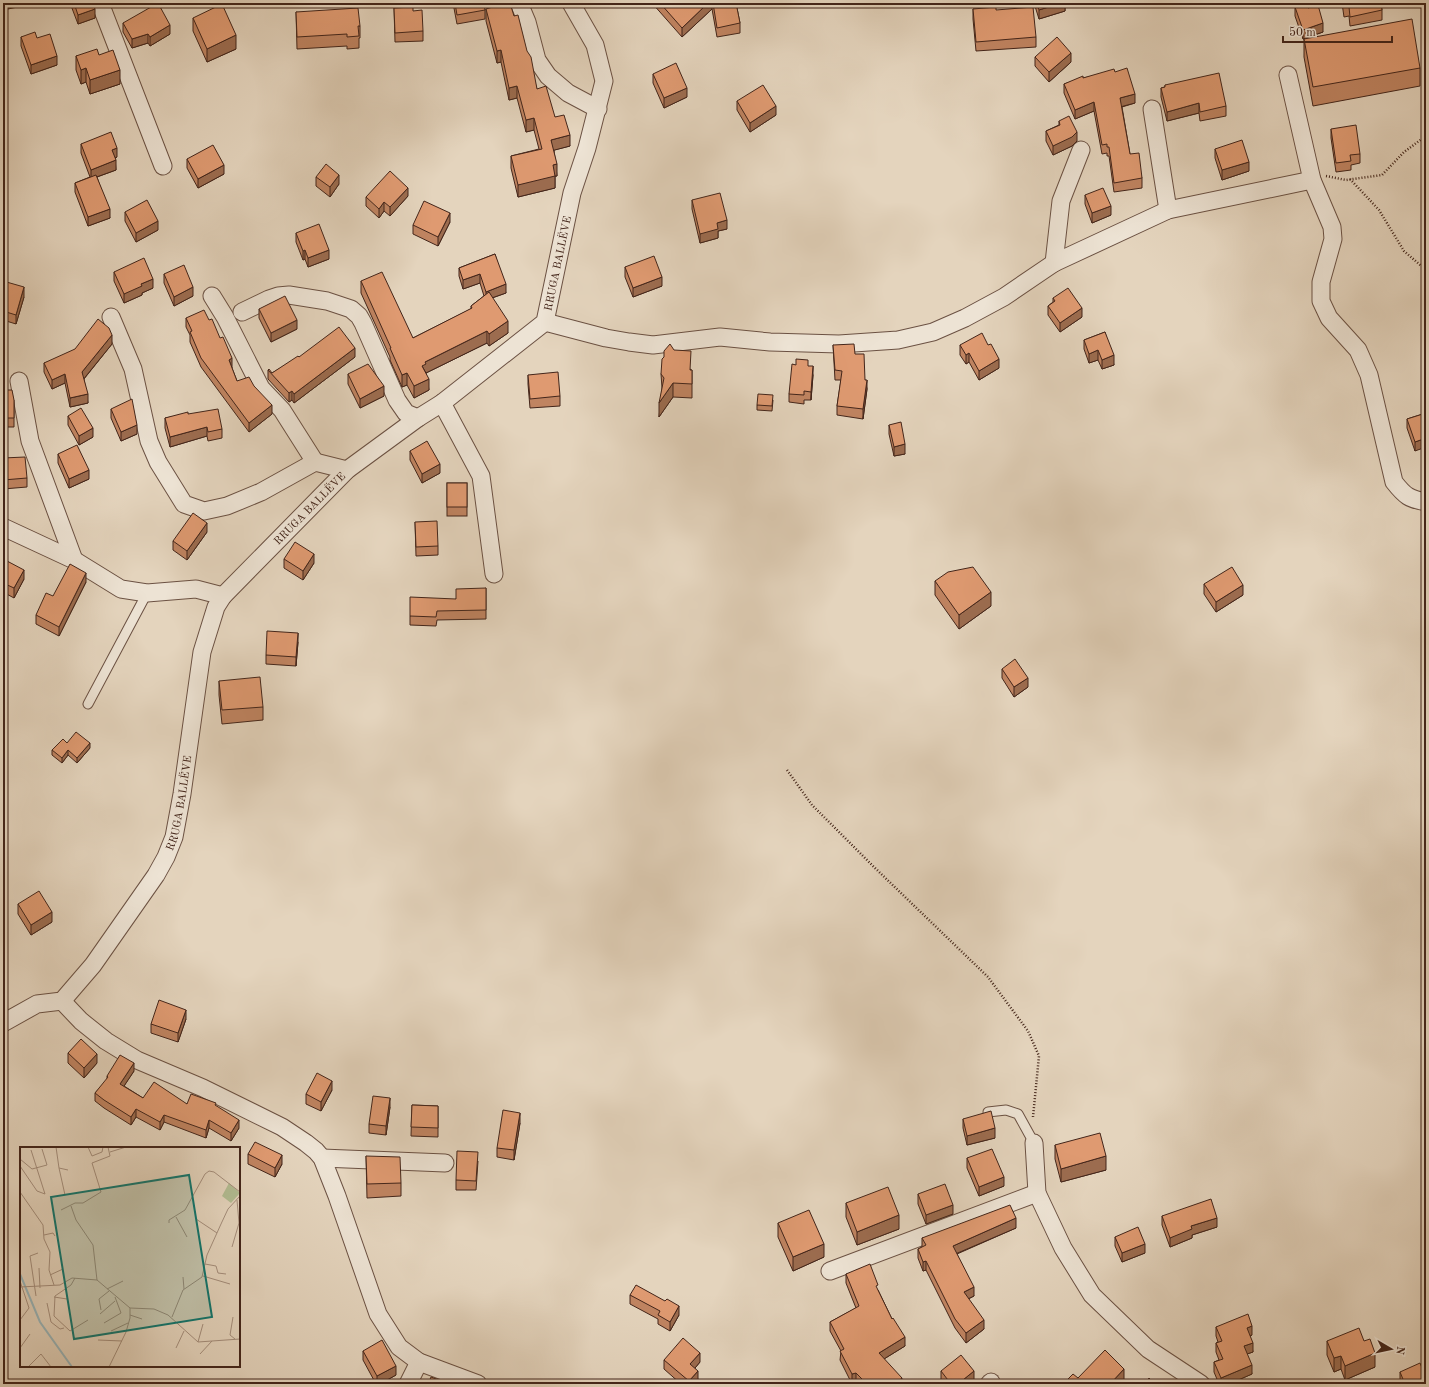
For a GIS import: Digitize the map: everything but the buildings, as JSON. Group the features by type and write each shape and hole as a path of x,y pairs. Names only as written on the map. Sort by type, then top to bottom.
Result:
{"street":[{"path":"100,3 163,166"},
{"path":"519,3 527,22 537,60 548,76 568,93 598,109"},
{"name":"RRUGA BALLËVE","path":"62,1001 92,965 156,875 166,857 174,837 182,794 202,652 216,607 222,596 347,470 418,418 442,403 545,322 572,193 598,109 604,80 595,45 571,3"},
{"path":"1288,75 1311,177 1332,227 1333,239 1321,282 1321,301 1329,318 1358,350 1369,375 1394,482 1403,494 1416,500 1426,502"},
{"path":"1152,109 1168,210"},
{"path":"1054,263 1061,201 1080,150"},
{"path":"545,322 614,339 653,344 720,337 770,342 839,344 898,340 933,332 965,318 1004,297 1054,263 1168,210 1311,177"},
{"path":"242,312 269,299 286,295 327,301 355,312 363,323 397,400 406,413 418,418"},
{"path":"212,296 225,317 261,388 282,410 315,462"},
{"path":"111,317 133,369 149,441 158,462 184,504 204,511 227,506 261,492 315,462 347,470"},
{"path":"19,381 30,441 74,560"},
{"path":"442,403 481,476 494,574"},
{"path":"3,527 74,560 121,589 147,593 196,588 222,596"},
{"path":"3,1023 37,1004 62,1001 81,1021 106,1041 137,1060 203,1088 282,1127 306,1142 322,1158 337,1196 378,1314 399,1347 418,1362 478,1384"},
{"path":"1034,1143 1037,1193 1063,1248 1092,1295 1148,1349 1200,1384"},
{"path":"322,1158 445,1163"},
{"path":"830,1271 1037,1193"},
{"path":"408,1384 418,1362"}],"lane":[{"path":"88,704 147,593"},
{"path":"988,1112 1006,1110 1018,1114 1034,1143"}],"path":[{"path":"1311,177 1350,179 1382,175 1404,152 1426,136"},
{"path":"1350,179 1379,210 1404,251 1426,270"},
{"path":"787,770 812,805 988,977 1028,1031 1039,1056 1033,1117 1034,1143"}]}
